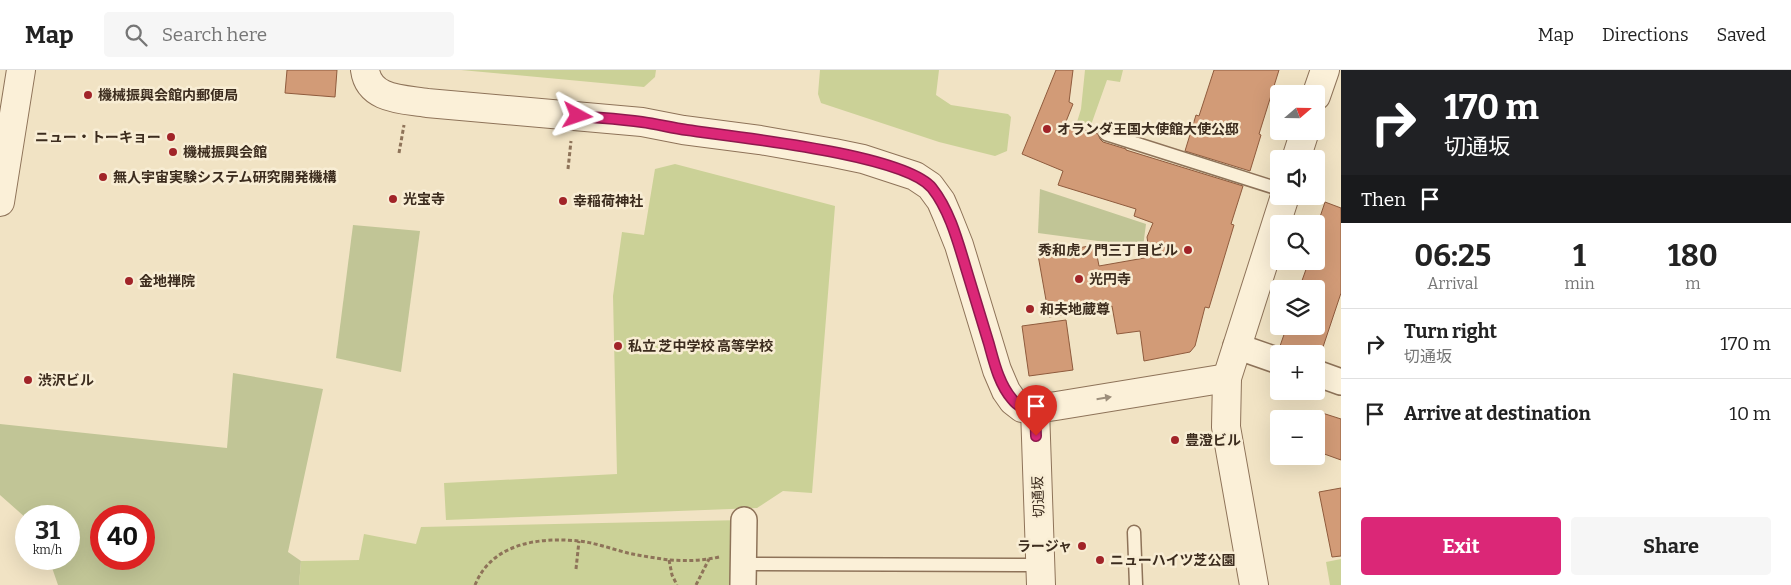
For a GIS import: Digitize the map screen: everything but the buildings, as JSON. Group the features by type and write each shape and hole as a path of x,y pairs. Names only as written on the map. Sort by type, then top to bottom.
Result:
{"street":[{"path":"0,202 21,70"},
{"path":"365,70 370,86 378,93 397,98 427,103 642,122 683,130 834,152 882,164 915,176 930,186 941,201 959,245 997,370 1006,391 1013,401 1022,408 1046,407 1227,378"},
{"path":"1319,85 1324,70"},
{"path":"1254,585 1226,428 1227,378 1281,205"},
{"path":"1236,346 1270,358"},
{"path":"1325,377 1341,382"},
{"name":"切通坂","path":"1041,575 1046,407"},
{"path":"744,520 744,567"}],"lane":[{"path":"1106,134 1270,186"},
{"path":"1134,532 1136,585"},
{"path":"744,567 1041,575"}],"path":[{"path":"399,153 405,117"},
{"path":"568,169 571,135"},
{"path":"475,585 479,576 493,558 516,546 542,541 579,541 628,553 669,560 709,559 744,567"},
{"path":"576,569 579,541"},
{"path":"696,585 709,559"},
{"path":"669,560 672,575 677,585"}],"green space":[{"path":"461,70 656,70 655,77 644,87"},
{"path":"820,70 939,70 936,95 951,105 1008,114 1011,117 1007,151 995,156 939,142 821,103 818,94"},
{"path":"1085,70 1123,70 1120,82 1107,80 1091,125 1077,122 1081,109"},
{"path":"675,164 835,206 812,493 783,491 757,508 446,520 444,483 617,474 613,296 622,232 644,235 655,169"},
{"path":"1040,189 1146,224 1143,247 1038,233"},
{"path":"353,225 420,231 401,372 336,358"},
{"path":"233,373 323,389 288,552 301,561 299,585 58,585 53,570 80,570 80,505 15,505 15,508 0,495 0,424 227,448"},
{"path":"744,520 742,585 299,585 301,561 359,560 364,534 416,544 421,527"},
{"path":"1341,559 1341,585 1330,585 1326,562"}],"place":[{"name":"機械振興会館内郵便局","path":"88,95"},
{"name":"オランダ王国大使館大使公邸","path":"1047,129"},
{"name":"ニュー・トーキョー","path":"171,137"},
{"name":"機械振興会館","path":"173,152"},
{"name":"無人宇宙実験システム研究開発機構","path":"103,177"},
{"name":"光宝寺","path":"393,199"},
{"name":"幸稲荷神社","path":"563,201"},
{"name":"秀和虎ノ門三丁目ビル","path":"1188,250"},
{"name":"光円寺","path":"1079,279"},
{"name":"金地禅院","path":"129,281"},
{"name":"和夫地蔵尊","path":"1030,309"},
{"name":"私立 芝中学校 高等学校","path":"618,346"},
{"name":"渋沢ビル","path":"28,380"},
{"name":"豊澄ビル","path":"1175,440"},
{"name":"ラージャ","path":"1082,546"},
{"name":"ニューハイツ芝公園","path":"1100,560"}],"route":[{"path":"578,116 642,122 683,130 834,152 892,167 915,176 930,186 941,201 959,245 997,370 1006,391 1013,401 1022,408 1035,409 1036,436"}]}
